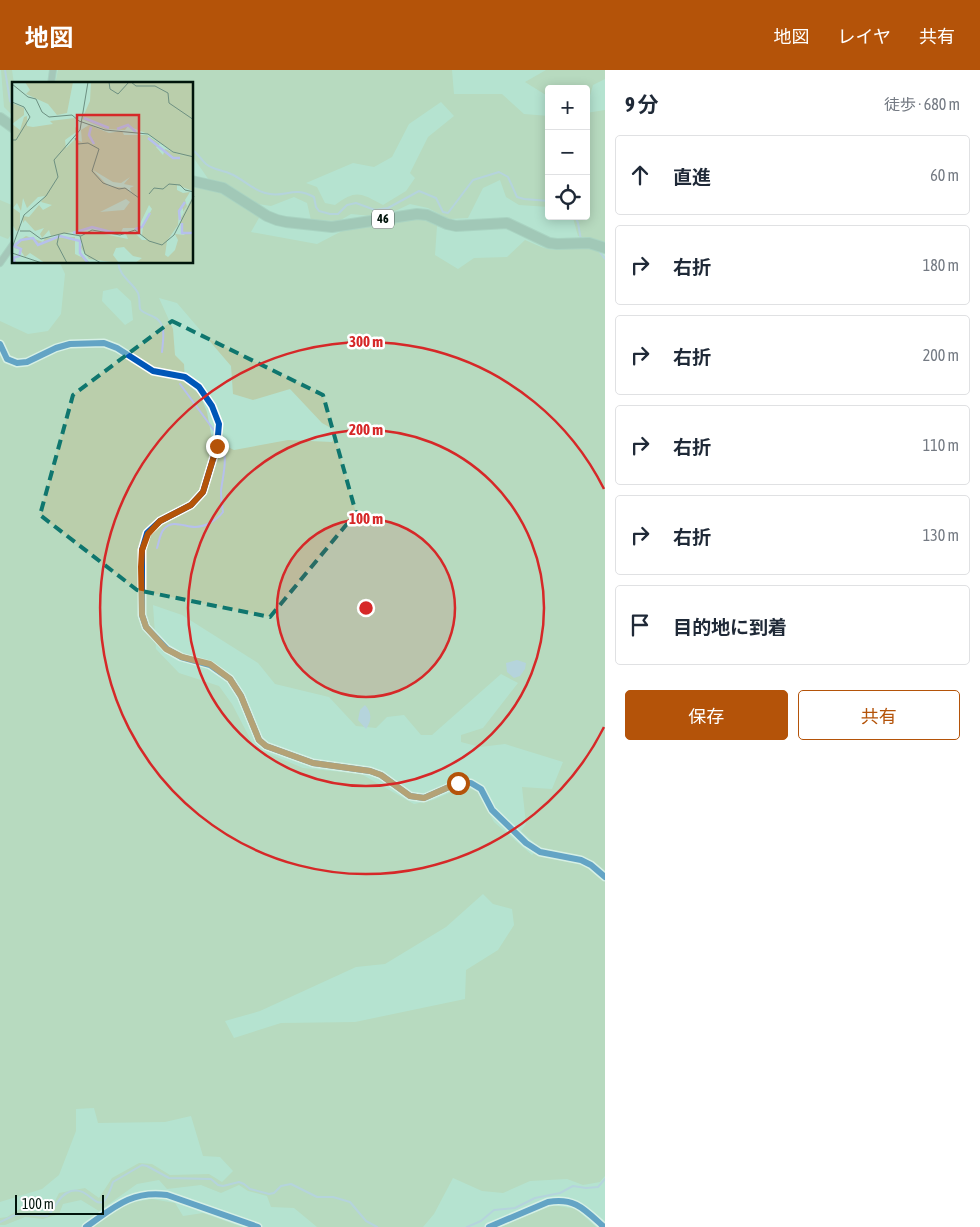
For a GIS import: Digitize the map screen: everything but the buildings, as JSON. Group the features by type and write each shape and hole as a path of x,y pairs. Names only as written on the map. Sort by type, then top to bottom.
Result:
{"main road":[{"path":"0,118 12,127"},
{"name":"46","path":"194,181 223,188 267,216 286,222 332,227 417,214 427,215 456,226 506,223 549,243 589,243 602,247"}],"street":[{"path":"0,263 12,245"},
{"path":"0,344 7,358 17,363 27,362 56,348 70,344 104,343 117,348 153,370 185,377 199,387 212,406 219,424 218,439 203,492 191,505 160,521 148,534 142,550 142,615 146,627 166,649 182,657 210,664 230,679 241,696 259,740 266,746 313,763 370,771 381,775 410,796 424,798 458,783 471,783 481,789 492,810 526,843 540,852 581,860 592,865 605,878"},
{"path":"86,1227 124,1201 139,1195 152,1194 173,1198 258,1227"},
{"path":"488,1227 557,1200 566,1201 582,1208 604,1227"}],"highlighted area":[{"path":"172,321 323,395 356,513 270,617 137,590 40,515 73,395"}],"green space":[{"path":"1,70 12,70 14,82 12,82 12,115 4,107"},
{"path":"58,70 452,70 454,94 502,94 524,114 545,116 545,207 519,205 506,197 500,180 483,188 468,218 449,219 428,208 410,204 391,213 371,216 351,214 339,221 311,220 307,203 294,197 271,206 258,204 225,184 209,180 194,158 194,82 55,82","holes":["441,102 454,116 428,137 410,173 415,178 406,191 383,205 359,195 348,197 335,205 325,203 317,187 306,183 353,163 374,167 392,157 409,124"]},
{"path":"546,70 605,70 605,79 593,85 590,96 590,85 545,85 545,94 525,82"},
{"path":"605,110 605,242 578,236 574,220 590,220 590,112"},
{"path":"194,186 217,190 260,216 251,232 317,244 342,231 420,218 437,226 435,255 458,269 474,258 507,257 525,240 548,249 556,250 585,246 591,247 605,257 605,1176 600,1182 583,1185 567,1179 530,1181 503,1193 482,1191 453,1178 434,1214 423,1227 317,1227 294,1208 271,1207 267,1196 248,1191 239,1185 221,1193 201,1185 167,1189 159,1180 137,1184 99,1211 81,1200 63,1204 59,1214 43,1219 25,1217 5,1225 0,1225 0,1218 7,1217 20,1209 43,1212 51,1209 59,1193 85,1188 99,1198 112,1178 139,1163 152,1164 170,1175 209,1174 222,1182 233,1171 220,1157 203,1156 191,1116 165,1122 98,1123 94,1108 76,1109 76,1131 59,1175 42,1189 0,1202 0,321 28,334 48,331 61,314 65,274 60,264 194,264","holes":["117,288 131,301 133,320 125,325 102,301 103,291","159,298 177,303 231,366 233,394 253,400 290,389 322,423 338,432 332,442 288,440 234,450 212,439 207,412 200,395 185,382 184,364 175,355 173,329","153,605 182,615 258,663 275,684 329,697 356,726 376,728 387,717 404,715 421,735 432,735 501,674 518,683 483,728 461,735 461,742 480,747 505,744 563,762 552,789 522,787 526,824 521,831 540,848 532,855 494,822 477,791 463,787 433,800 414,804 361,774 303,768 255,748 232,704 219,686 179,673 156,649","483,894 493,904 512,909 514,925 498,950 466,970 465,999 355,1022 281,1023 234,1038 225,1021 260,1011 356,967 385,964 446,927"]},
{"path":"0,200 12,205 12,233 8,239 0,236"},
{"path":"152,1199 175,1203 183,1216 203,1213 242,1227 92,1227 127,1203"},
{"path":"552,1205 576,1209 596,1227 501,1227"}],"water":[{"path":"517,660 526,663 525,669 520,676 514,678 507,672 506,663"},
{"path":"365,705 370,717 366,729 358,720 360,710"}],"waterway":[{"path":"5,70 10,101 12,103"},
{"path":"194,152 209,166 235,176 251,187 265,193 300,192 314,197 319,211 330,214 338,214 347,205 356,203 375,210 388,208 419,191 436,198 443,212 448,213 473,180 499,172 508,177 517,197 545,201"},
{"path":"577,220 581,240"},
{"path":"599,251 605,259"},
{"path":"118,264 123,275 138,293 140,309 161,323 163,328 162,352"},
{"path":"180,384 216,433"},
{"path":"157,548 162,533 167,526 171,524 203,526 223,512 221,491 225,459 220,439"},
{"path":"0,1222 15,1215 47,1216 60,1199 71,1191 85,1193 99,1203 104,1201 113,1182 142,1165 169,1178 211,1179 218,1185 223,1186 239,1182 250,1189 269,1194 274,1193 281,1186 291,1184 317,1197 333,1197 350,1202 366,1221 377,1227"},
{"path":"467,1227 481,1221 494,1210 515,1208 535,1198 560,1193 573,1186 598,1187 605,1179"}],"cycle path":[{"path":"0,344 7,359 17,363 27,362 56,348 70,344 104,343 117,348 153,371 185,377 199,387 212,406 219,424 217,446 203,492 191,505 160,521 147,533 142,550 142,615 146,627 167,649 181,657 210,665 230,679 241,696 259,740 266,746 313,763 370,771 381,775 410,796 424,798 458,783 471,783 481,789 492,810 526,843 540,852 581,860 591,865 605,877"},
{"path":"86,1227 123,1202 143,1195 154,1194 167,1195 258,1227"},
{"path":"489,1227 548,1202 557,1201 565,1201 579,1206 604,1227"}],"route":[{"path":"217,446 203,492 191,505 160,521 148,534 142,550 141,567 142,615 146,627 166,649 182,657 210,664 230,679 241,696 259,740 266,746 313,763 370,771 381,775 410,796 424,798 458,783"}]}
